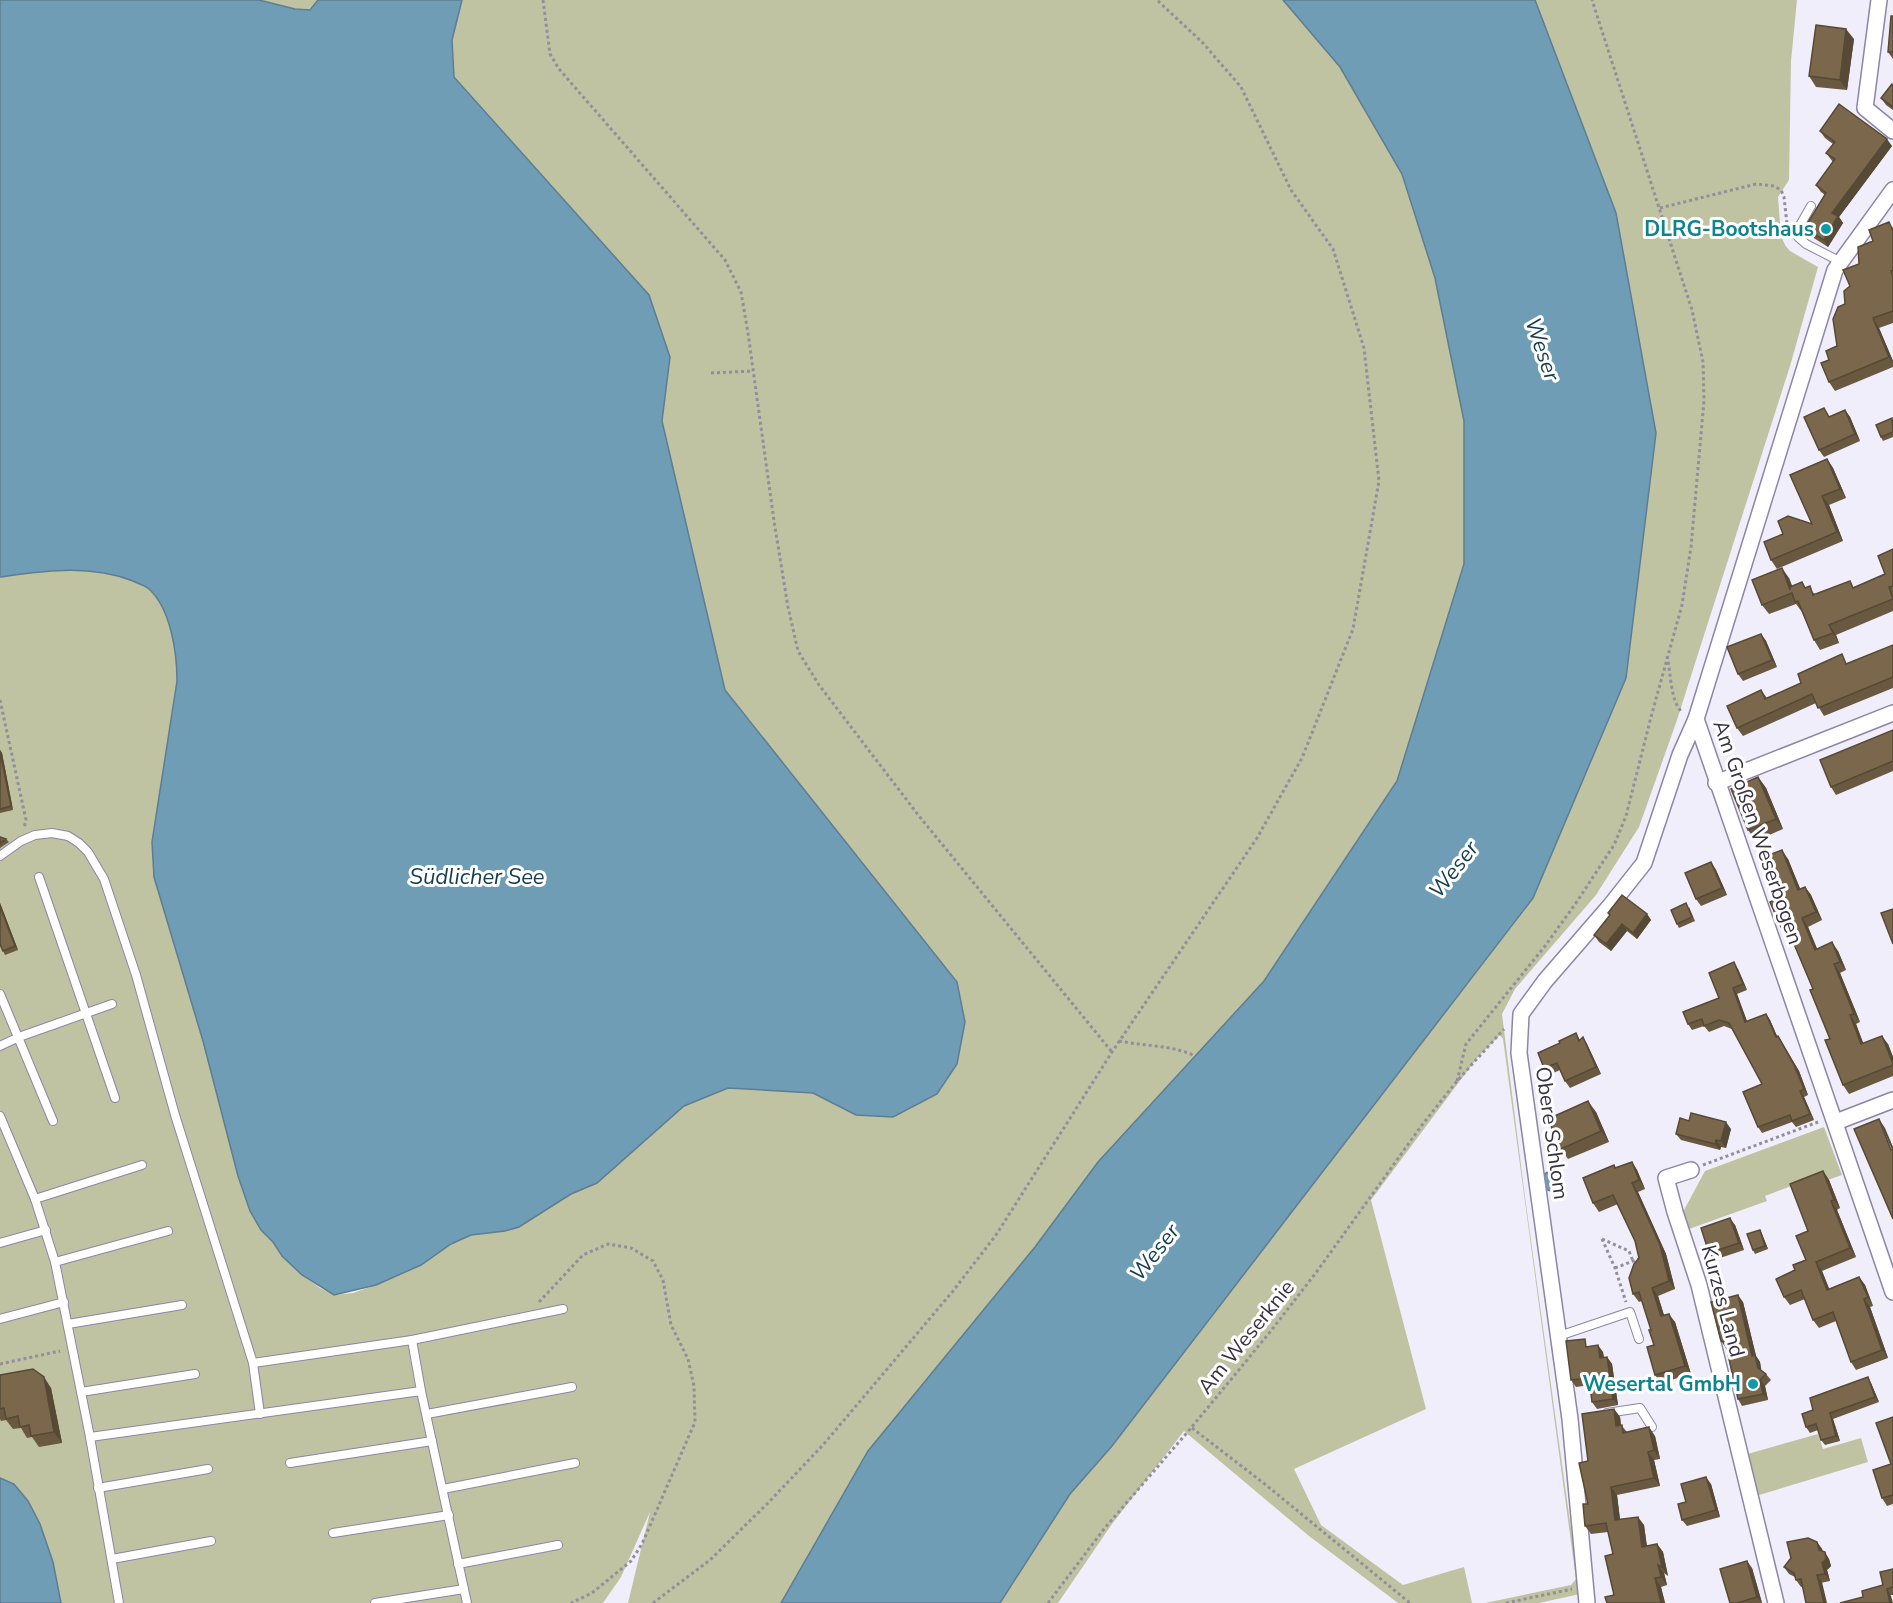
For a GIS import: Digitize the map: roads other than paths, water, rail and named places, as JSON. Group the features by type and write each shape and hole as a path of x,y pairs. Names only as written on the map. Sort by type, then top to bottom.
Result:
{"street":[{"path":"1879,0 1865,108 1893,131"},
{"name":"Am Großen Weserbogen","path":"1893,190 1835,270 1697,716 1716,783 1835,1119 1893,1292"},
{"path":"1716,783 1893,713"},
{"name":"Obere Schlom","path":"1587,1603 1576,1418 1559,1336 1519,1053 1521,1014 1545,981 1644,863 1680,755 1697,716"},
{"path":"1835,1119 1893,1100"},
{"name":"Kurzes Land","path":"1691,1170 1666,1178 1699,1285 1776,1603"}],"lane":[{"path":"1811,206 1799,226 1798,237 1806,244 1840,262"},
{"path":"0,856 21,841 35,835 52,833 68,836 88,852 104,879 133,964 175,1115 253,1363 260,1413"},
{"path":"39,877 115,1098"},
{"path":"0,994 53,1121"},
{"path":"0,1046 112,1004"},
{"path":"0,1116 35,1199 55,1262 90,1437 119,1603"},
{"path":"35,1199 142,1165"},
{"path":"0,1244 46,1230"},
{"path":"55,1262 168,1231"},
{"path":"0,1319 64,1302"},
{"path":"68,1324 182,1305"},
{"path":"253,1363 412,1340 563,1309"},
{"path":"1559,1336 1630,1312 1639,1339"},
{"path":"412,1340 421,1391 468,1603"},
{"path":"81,1392 195,1374"},
{"path":"427,1414 572,1387"},
{"path":"90,1437 421,1391"},
{"path":"1593,1415 1640,1408 1652,1427"},
{"path":"290,1463 432,1440"},
{"path":"443,1489 575,1463"},
{"path":"98,1488 207,1468"},
{"path":"333,1533 449,1515"},
{"path":"112,1559 211,1541"},
{"path":"459,1564 558,1545"},
{"path":"375,1603 464,1589"}],"water":[{"name":"Südlicher See","path":"0,0 259,0 295,9 310,10 318,0 462,0 452,40 454,77 649,295 670,357 662,421 725,690 957,982 965,1022 957,1064 937,1094 893,1117 856,1115 813,1093 728,1088 684,1106 597,1183 571,1194 519,1227 471,1235 451,1244 421,1265 376,1285 334,1295 302,1275 282,1256 261,1230 250,1211 238,1176 203,1041 154,877 152,842 177,681 176,658 168,620 157,598 146,586 116,576 100,572 67,570 0,577"},
{"name":"Weser","path":"1283,0 1535,0 1616,213 1656,433 1626,678 1533,898 1112,1446 1070,1494 1000,1603 781,1603 868,1451 1035,1247 1098,1162 1264,981 1397,781 1464,564 1464,421 1435,278 1402,174 1340,67"},
{"path":"1552,1171 1559,1174 1562,1181 1559,1188 1552,1191 1545,1188 1542,1181 1545,1174"},
{"path":"0,1478 14,1484 28,1501 40,1524 53,1562 61,1603 0,1603"}],"place":[{"name":"DLRG-Bootshaus","path":"1826,229"},
{"name":"Wesertal GmbH","path":"1753,1384"}]}
